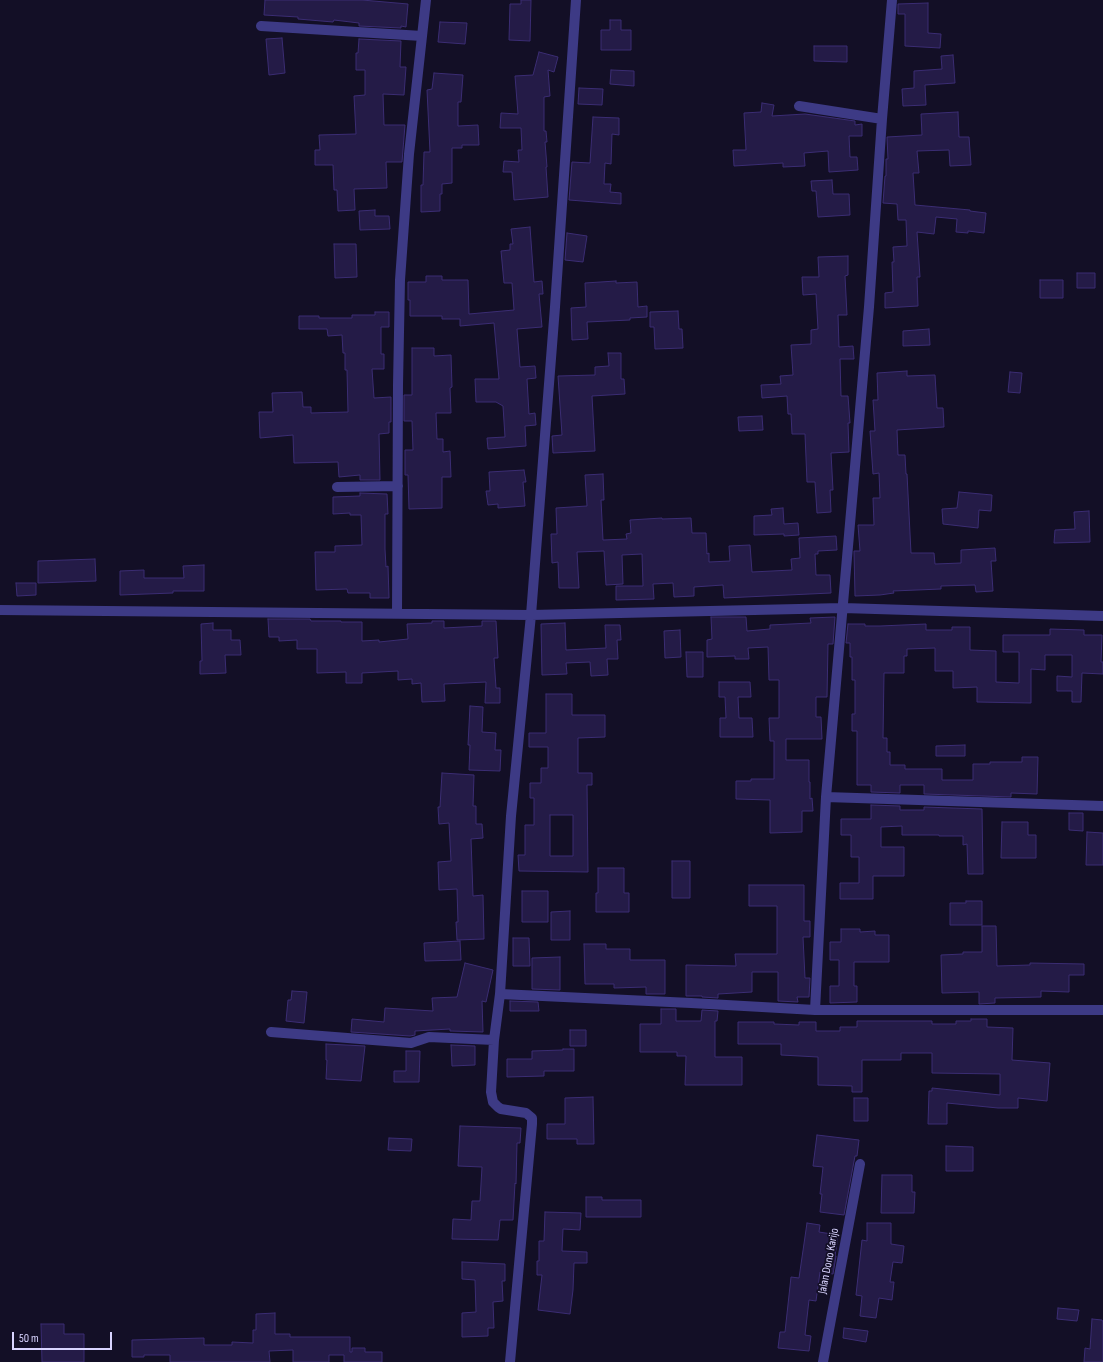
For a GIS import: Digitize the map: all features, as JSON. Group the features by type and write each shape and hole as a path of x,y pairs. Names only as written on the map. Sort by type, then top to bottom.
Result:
{"street":[{"path":"397,614 400,280 409,154 426,0"},
{"path":"510,1362 532,1118 526,1113 501,1109 493,1102 491,1092 494,1040 500,994 511,816 531,615 555,307 576,0"},
{"path":"815,1010 826,797 868,315 892,0"},
{"path":"261,26 422,36"},
{"path":"799,106 882,118"},
{"path":"337,487 398,486"},
{"path":"0,610 531,615 843,608 1103,616"},
{"path":"826,797 1103,806"},
{"path":"500,994 815,1010 1103,1010"},
{"path":"271,1032 411,1043 429,1037 494,1040"},
{"name":"Jalan Dono Karijo","path":"823,1362 860,1164"}],"building":[{"path":"265,0 362,0 408,4 406,27 359,26 359,23 334,20 333,22 298,19 298,17 264,15"},
{"path":"521,0 531,0 530,41 509,40 510,4 521,4"},
{"path":"928,3 928,33 941,34 940,48 905,46 905,14 898,14 898,4"},
{"path":"610,20 621,20 621,30 631,30 631,50 601,50 601,30 610,30"},
{"path":"440,22 467,23 465,44 438,42"},
{"path":"282,38 285,73 269,75 266,39"},
{"path":"359,39 401,41 400,67 406,67 404,95 383,94 384,125 405,125 402,162 386,162 387,188 354,189 355,210 338,211 337,190 334,190 333,165 315,165 315,150 320,150 319,135 356,134 354,96 365,95 365,70 356,70 356,53 358,53"},
{"path":"814,46 847,46 847,62 814,61"},
{"path":"539,52 558,57 554,72 548,70 550,96 544,97 544,131 546,131 547,142 545,142 548,197 514,200 512,172 503,172 504,161 519,162 518,150 522,150 521,128 500,128 501,113 518,114 515,76 533,75"},
{"path":"953,55 955,83 925,85 926,105 903,106 902,89 914,88 914,71 942,69 941,56"},
{"path":"611,70 634,71 634,86 610,84"},
{"path":"434,73 463,75 461,102 458,102 458,126 478,125 479,145 462,145 462,148 452,148 452,183 442,184 442,194 440,194 440,211 421,212 421,185 423,185 424,152 430,152 427,90 432,89"},
{"path":"579,88 603,89 602,105 578,104"},
{"path":"762,103 774,105 772,116 805,114 855,121 855,125 862,124 862,136 849,136 850,157 857,157 858,170 829,172 828,151 804,153 805,166 783,167 783,163 734,166 733,150 746,150 744,113 761,112"},
{"path":"958,112 959,137 969,137 971,165 950,166 949,150 917,151 919,173 913,173 915,205 986,213 984,233 968,231 968,233 956,232 957,219 936,217 934,234 917,232 920,277 917,277 918,306 885,308 885,293 893,292 893,247 907,246 906,220 898,220 897,204 883,203 886,159 888,159 887,137 922,135 921,114"},
{"path":"593,117 619,118 619,135 612,134 611,164 605,163 604,184 611,184 610,192 621,193 621,204 569,200 572,162 590,163"},
{"path":"832,180 833,194 849,194 850,215 818,217 816,191 812,191 811,181"},
{"path":"375,210 375,216 389,216 390,229 360,230 359,211"},
{"path":"530,227 534,282 542,281 543,294 539,294 542,327 517,329 520,367 535,366 536,378 527,379 529,414 535,413 536,425 525,426 526,446 488,449 487,438 505,437 503,406 496,402 476,402 475,379 499,379 494,323 460,326 460,319 442,319 442,316 410,316 408,282 426,282 426,276 442,276 442,280 468,280 469,314 514,310 512,283 504,283 501,251 510,250 510,244 513,244 511,229"},
{"path":"567,233 587,236 583,262 565,260"},
{"path":"334,244 356,244 357,277 335,278"},
{"path":"848,256 848,275 845,276 847,315 838,315 839,347 853,346 854,359 840,359 841,396 848,396 850,423 848,423 849,452 831,453 833,490 830,490 831,512 817,513 815,482 807,482 805,434 792,434 791,414 788,414 787,396 762,398 761,385 781,384 780,376 793,375 791,345 811,344 811,330 818,329 816,294 803,295 802,277 819,277 818,257"},
{"path":"1077,273 1095,273 1095,288 1077,288"},
{"path":"1040,280 1063,280 1063,298 1040,298"},
{"path":"616,281 616,283 637,282 638,307 647,306 647,317 630,318 630,320 587,322 588,339 572,340 571,308 586,307 585,283"},
{"path":"678,311 679,329 682,329 683,348 655,349 654,327 650,327 650,312"},
{"path":"375,312 389,312 389,327 381,327 381,354 384,354 384,369 372,369 374,398 391,397 391,422 389,422 389,433 379,434 380,480 360,480 360,475 339,477 338,462 294,463 293,435 260,438 259,412 273,412 272,393 302,392 303,407 311,407 311,413 348,412 347,370 345,370 345,353 343,353 342,335 328,336 327,329 299,329 299,316 319,316 319,318 352,318 352,315 375,315"},
{"path":"929,329 930,345 903,346 903,331"},
{"path":"412,348 434,348 434,356 451,355 451,413 436,413 437,439 443,439 443,452 450,451 451,477 442,477 442,508 409,509 408,475 405,475 405,450 413,450 412,421 404,421 404,395 412,395"},
{"path":"608,353 621,353 621,379 624,379 625,394 592,396 595,451 553,453 552,436 562,435 558,376 595,375 595,367 609,366"},
{"path":"907,371 907,376 935,375 937,408 943,408 944,427 897,430 898,455 905,455 911,553 934,553 935,564 961,563 961,550 995,548 996,561 991,561 993,591 976,592 975,585 941,586 941,589 893,591 894,593 880,595 855,596 854,551 860,551 858,525 874,525 873,498 880,498 879,473 873,474 870,431 875,431 873,400 878,400 877,373"},
{"path":"1010,372 1022,373 1020,393 1008,392"},
{"path":"762,416 763,430 739,431 738,417"},
{"path":"524,470 526,482 523,482 525,506 498,508 498,504 488,505 486,491 490,491 489,472"},
{"path":"603,474 604,500 601,500 603,540 627,539 626,534 631,533 630,520 691,518 692,533 706,533 709,562 730,561 729,546 750,545 752,572 792,570 791,559 800,558 799,538 836,536 837,550 818,551 818,554 815,554 816,575 830,575 831,593 724,598 723,585 694,587 694,596 674,597 673,583 653,584 654,599 616,600 616,586 643,586 642,554 622,555 623,584 606,585 604,551 577,552 579,588 559,588 558,562 552,563 551,534 557,534 556,508 587,506 585,475"},
{"path":"959,492 992,495 991,511 979,510 978,528 943,524 942,509 957,508"},
{"path":"360,493 387,494 388,514 385,514 385,549 386,567 388,566 389,598 370,598 370,593 348,593 347,589 316,590 315,552 335,552 335,546 362,545 361,515 350,515 350,513 333,514 333,497 360,496"},
{"path":"783,508 784,524 798,523 799,535 754,535 754,516 772,515 771,509"},
{"path":"1089,511 1090,542 1054,543 1055,530 1075,529 1074,512"},
{"path":"95,559 96,581 38,583 38,561"},
{"path":"204,565 204,591 173,591 173,593 120,595 120,571 144,570 144,578 184,578 183,566"},
{"path":"16,583 36,583 36,595 17,596"},
{"path":"711,617 746,617 747,631 770,629 770,625 811,623 810,618 835,617 833,644 828,644 827,697 816,697 816,717 821,717 822,739 786,739 786,760 809,760 810,799 812,798 813,811 802,811 802,832 770,833 770,800 736,799 736,781 751,781 751,779 774,779 774,741 770,741 769,718 779,718 779,680 769,680 768,647 748,648 749,659 735,659 735,656 707,657 707,640 712,639"},
{"path":"268,619 310,619 311,621 362,622 362,641 379,640 379,642 408,639 407,624 444,621 444,628 482,626 482,621 496,621 498,658 494,658 496,688 500,688 500,703 485,703 486,682 444,684 445,701 422,702 421,683 412,684 412,679 398,680 398,671 362,673 362,683 346,683 346,672 317,673 317,649 297,649 297,640 279,641 279,637 269,637"},
{"path":"213,623 213,630 231,630 231,640 240,640 241,655 225,655 226,673 200,674 200,661 202,661 201,624"},
{"path":"565,623 566,650 606,648 605,625 620,625 621,640 617,640 618,659 607,659 608,675 591,676 590,662 566,663 567,674 542,675 541,624"},
{"path":"848,624 880,626 926,624 926,630 952,630 952,627 970,627 970,650 996,651 996,682 1019,683 1019,652 1003,652 1003,635 1050,635 1050,629 1084,630 1084,635 1102,635 1101,662 1103,662 1103,674 1082,673 1081,702 1072,702 1072,691 1057,691 1057,676 1072,677 1072,655 1045,655 1045,670 1031,669 1031,703 977,702 977,687 953,688 953,671 935,671 935,648 907,649 907,656 904,656 904,673 884,673 883,738 887,738 887,752 890,752 890,765 905,765 905,769 942,769 942,780 973,780 973,764 990,764 990,762 1022,762 1022,757 1038,757 1037,794 1011,793 1011,797 924,794 924,785 900,785 900,793 871,792 871,785 857,785 857,731 852,731 852,714 855,714 855,680 852,680 852,657 850,657 850,643 846,643"},
{"path":"680,630 681,657 665,658 664,631"},
{"path":"686,652 703,652 703,677 687,677"},
{"path":"719,682 750,682 751,697 738,697 739,718 752,718 753,737 720,737 720,718 726,718 725,697 719,697"},
{"path":"546,694 572,694 572,715 605,715 605,737 578,738 578,773 592,773 592,785 587,785 588,872 519,871 518,855 525,855 525,825 534,825 534,798 530,798 530,783 541,783 541,768 548,768 548,747 529,747 529,733 546,733","holes":["550,815 573,815 573,856 550,856"]},
{"path":"470,706 483,707 482,732 496,733 495,750 501,750 500,771 469,770 470,745 468,745"},
{"path":"965,745 965,756 936,756 936,746"},
{"path":"442,773 474,775 473,806 476,806 476,824 482,824 483,838 471,839 473,896 483,895 484,939 457,940 457,889 439,890 438,862 451,861 449,823 439,824 438,807 440,807"},
{"path":"871,805 900,806 900,810 924,810 924,807 982,809 983,874 968,874 967,844 963,845 963,836 902,835 902,826 881,827 881,847 904,847 904,876 873,876 873,899 840,899 840,883 859,883 859,857 851,857 851,835 841,835 841,819 871,819"},
{"path":"1069,813 1083,813 1083,831 1069,830"},
{"path":"1002,822 1028,822 1028,835 1036,835 1036,858 1001,858"},
{"path":"1087,832 1103,833 1103,865 1086,865"},
{"path":"672,861 690,861 690,898 672,898"},
{"path":"598,868 624,868 624,893 629,893 629,912 596,912"},
{"path":"749,885 804,885 804,921 810,921 810,937 803,937 805,978 810,978 809,997 797,997 798,1002 778,1001 778,972 752,972 752,992 718,994 718,998 686,996 686,965 736,966 735,954 777,954 777,906 749,906"},
{"path":"522,891 548,891 548,922 522,922"},
{"path":"966,901 982,901 982,925 950,925 950,903 966,903"},
{"path":"570,911 570,940 551,940 551,912"},
{"path":"982,926 996,926 997,966 1030,965 1030,963 1084,964 1084,975 1069,975 1069,992 1041,991 1041,997 995,998 995,1003 979,1004 979,992 942,993 941,955 963,954 963,952 982,952"},
{"path":"841,929 860,929 860,932 875,931 875,935 889,935 889,962 854,962 854,986 857,986 857,1002 830,1003 830,986 839,986 839,960 830,960 830,942 841,942"},
{"path":"513,938 529,938 530,966 513,966"},
{"path":"460,941 461,960 425,961 424,943"},
{"path":"584,944 606,944 606,949 630,949 630,960 665,960 665,994 646,994 646,987 614,988 614,984 585,984"},
{"path":"560,957 560,990 532,989 532,958"},
{"path":"465,963 493,970 486,1002 482,1001 483,1032 450,1031 450,1029 415,1031 415,1035 410,1036 351,1032 352,1019 384,1022 385,1008 433,1011 432,998 457,997"},
{"path":"292,991 307,992 304,1023 286,1021 288,1000 291,1000"},
{"path":"510,1001 538,1002 539,1011 510,1011"},
{"path":"661,1009 676,1009 676,1021 701,1021 702,1010 718,1011 717,1021 715,1021 715,1057 742,1057 742,1085 685,1085 686,1056 677,1056 677,1052 640,1052 640,1024 661,1024"},
{"path":"971,1019 987,1019 987,1027 1013,1028 1012,1060 1050,1063 1047,1101 1018,1098 1018,1108 998,1108 947,1103 947,1124 928,1124 929,1091 932,1091 932,1088 1000,1095 1000,1074 932,1073 932,1053 901,1053 901,1060 862,1060 862,1092 852,1092 852,1086 818,1085 818,1057 781,1055 781,1044 738,1044 738,1022 774,1022 774,1024 799,1025 799,1022 816,1022 816,1031 840,1031 840,1027 857,1027 857,1021 932,1021 932,1024 956,1024 956,1021 971,1021"},
{"path":"570,1030 586,1030 586,1046 570,1046"},
{"path":"326,1044 365,1046 361,1081 326,1079"},
{"path":"451,1045 475,1046 475,1065 452,1066"},
{"path":"574,1049 574,1071 544,1071 544,1076 507,1077 507,1059 532,1059 532,1051"},
{"path":"406,1051 420,1051 419,1082 394,1082 394,1071 406,1071"},
{"path":"593,1097 594,1144 577,1144 577,1139 547,1139 547,1124 565,1124 565,1098"},
{"path":"854,1098 868,1098 868,1121 854,1121"},
{"path":"460,1126 521,1128 520,1143 517,1143 513,1220 500,1220 498,1240 452,1239 453,1219 471,1220 472,1201 480,1201 482,1167 458,1166"},
{"path":"817,1135 859,1140 844,1215 820,1212 823,1167 813,1166"},
{"path":"389,1138 412,1139 411,1151 388,1150"},
{"path":"946,1146 973,1147 973,1171 946,1171"},
{"path":"882,1175 912,1175 912,1192 915,1192 914,1213 881,1213"},
{"path":"586,1197 602,1197 602,1200 641,1200 641,1217 586,1217"},
{"path":"545,1212 581,1213 580,1230 563,1229 562,1251 587,1252 587,1263 574,1263 570,1314 538,1310 542,1275 537,1275 537,1261 539,1261 539,1241 544,1241"},
{"path":"807,1223 820,1225 819,1232 838,1235 833,1274 820,1272 816,1301 809,1300 805,1335 811,1336 809,1351 778,1348 780,1332 785,1332 791,1277 799,1278"},
{"path":"867,1223 891,1223 891,1244 904,1246 902,1263 893,1262 890,1282 894,1282 892,1300 879,1298 876,1318 860,1316 862,1296 856,1295 862,1240 867,1241"},
{"path":"462,1262 505,1264 505,1281 502,1281 503,1301 493,1302 494,1328 488,1328 488,1336 462,1337 462,1313 476,1312 475,1280 462,1279"},
{"path":"1058,1308 1079,1310 1077,1321 1057,1319"},
{"path":"275,1313 275,1334 290,1334 290,1337 350,1337 350,1352 352,1352 352,1348 365,1348 365,1352 382,1352 382,1362 344,1362 344,1355 329,1355 329,1362 293,1362 293,1350 269,1351 270,1362 170,1362 170,1355 144,1355 144,1357 132,1357 132,1340 204,1338 204,1345 232,1345 232,1342 253,1343 253,1330 256,1330 256,1314"},
{"path":"1092,1319 1102,1320 1103,1322 1103,1362 1084,1362 1085,1348 1090,1349"},
{"path":"41,1324 64,1324 64,1334 84,1334 84,1362 42,1362"},
{"path":"844,1328 868,1331 866,1342 843,1338"}]}
